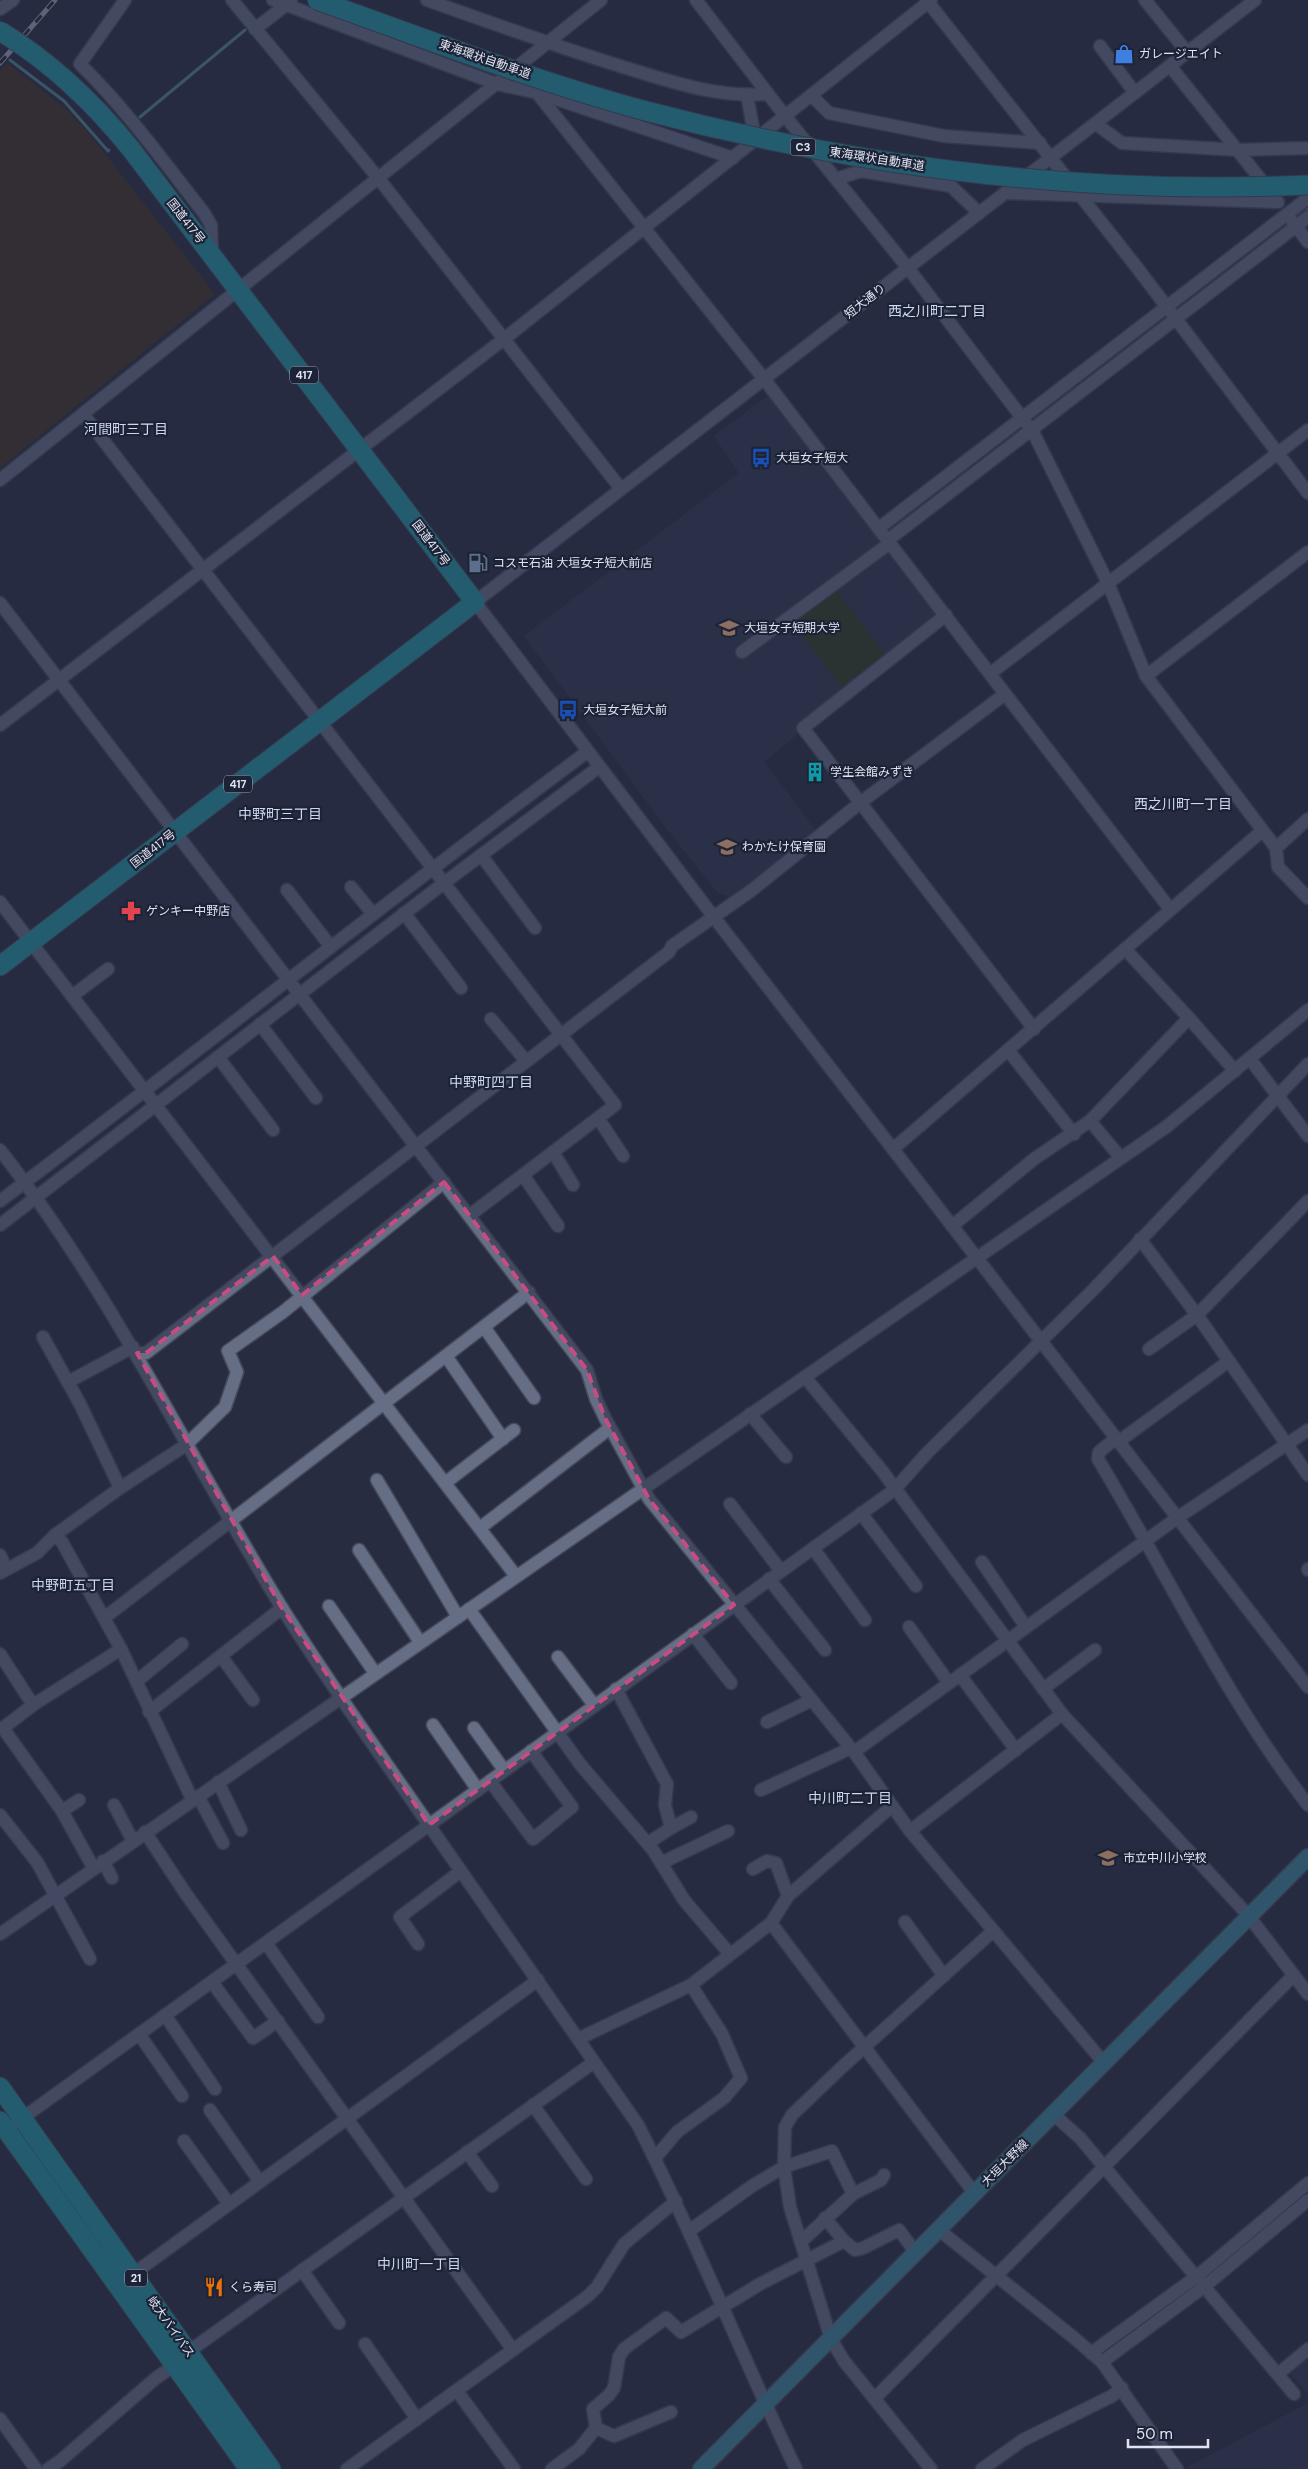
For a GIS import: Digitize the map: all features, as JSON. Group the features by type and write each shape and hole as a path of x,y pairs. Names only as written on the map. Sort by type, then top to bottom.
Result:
{"highway":[{"name":"東海環状自動車道","path":"317,0 534,76 644,110 747,136 854,157 968,174 1089,184 1210,187 1308,185"},
{"name":"国道417号","path":"0,31 53,68 107,119 361,449 475,602 0,966"},
{"name":"岐大バイパス","path":"0,2087 271,2469"},
{"name":"岐大バイパス","path":"2,2128 249,2469"}],"main road":[{"name":"大垣大野線","path":"701,2469 1054,2114 1248,1915 1308,1857"}],"street":[{"path":"0,10 13,0"},
{"path":"125,0 80,64 131,121 204,214 211,225 212,255"},
{"path":"232,0 379,179 621,489"},
{"path":"273,0 289,2 498,84 538,93 733,158"},
{"path":"426,0 547,44 698,90 747,95 768,94"},
{"path":"0,480 601,0"},
{"path":"696,0 785,116 908,268 1027,424 1108,583 1146,676 1276,848 1278,867 1308,898"},
{"path":"1145,0 1187,52"},
{"name":"短大通り","path":"475,602 1255,0"},
{"path":"0,725 504,339 929,1 1172,313 1308,493"},
{"path":"255,29 289,2"},
{"path":"1100,46 1135,93"},
{"path":"1170,66 1239,150 1308,242"},
{"path":"517,68 764,379 1170,909"},
{"path":"747,95 756,140"},
{"path":"811,95 829,113 944,136 1040,143"},
{"path":"1096,124 1122,144 1239,150 1308,148"},
{"path":"836,179 861,171 951,186 979,213"},
{"path":"1006,193 1278,202"},
{"path":"1172,313 1308,198"},
{"path":"742,652 1027,424 1172,313 1308,217"},
{"path":"83,414 615,1105 470,1215"},
{"path":"991,673 1308,430"},
{"path":"1146,676 1308,552"},
{"path":"475,602 592,759 1308,1687"},
{"path":"0,603 587,1370 596,1399 644,1489 734,1605 853,1750 910,1832 992,1932 1104,2062"},
{"path":"946,615 803,728 1034,1029"},
{"path":"68,1382 135,1350 146,1353 713,916 752,890 860,803 1005,694"},
{"path":"0,1201 31,1189 150,1098 218,1057 260,1024 331,947 373,914 438,876 481,856 592,759"},
{"path":"0,1226 31,1189 294,987 404,914 438,876 592,759"},
{"path":"1276,848 1308,819"},
{"path":"893,1149 1262,830"},
{"path":"481,856 535,928"},
{"path":"351,887 373,914"},
{"path":"287,890 331,947"},
{"path":"0,902 273,1256 516,1576"},
{"path":"404,914 461,988"},
{"path":"1125,949 1236,1071"},
{"path":"72,996 108,969"},
{"path":"0,1934 54,1894 644,1489 1166,1127 1308,1010"},
{"path":"952,1226 1034,1159 1074,1134 1090,1121 1189,1018"},
{"path":"491,1019 526,1061"},
{"path":"260,1024 316,1098"},
{"path":"1008,1050 1074,1134"},
{"path":"218,1057 273,1130"},
{"path":"1250,1059 1308,1136"},
{"path":"2,2128 22,2118 165,2016 894,1490 927,1453 1140,1239 1308,1064"},
{"path":"598,1118 623,1156"},
{"path":"1090,1121 1121,1158"},
{"path":"0,1150 60,1229 135,1350 186,1444 282,1608 340,1698 638,2125 676,2201 764,2404 796,2469"},
{"path":"553,1152 573,1185"},
{"path":"523,1175 558,1226"},
{"path":"0,1555 3,1570 37,1553 55,1536 120,1488 186,1444 225,1407 237,1372 228,1351 283,1312 444,1182"},
{"path":"1149,1349 1197,1315 1308,1201"},
{"path":"1140,1239 1197,1315 1308,1475"},
{"path":"104,1618 529,1292"},
{"path":"484,1327 534,1398"},
{"path":"43,1337 68,1382 120,1488"},
{"path":"446,1356 503,1439"},
{"path":"1229,1361 1099,1452 1098,1459 1238,1703 1273,1759 1308,1805"},
{"path":"805,1377 883,1472 894,1490 1062,1714 1248,1915 1308,1994"},
{"path":"750,1414 786,1457"},
{"path":"480,1528 610,1428"},
{"path":"446,1483 514,1430"},
{"path":"760,1790 853,1750 1147,1542 1177,1518 1308,1430"},
{"path":"377,1480 458,1616"},
{"path":"730,1504 781,1571"},
{"path":"861,1513 916,1586"},
{"path":"55,1536 62,1542 121,1649 137,1681 149,1712 195,1798 223,1843"},
{"path":"813,1548 865,1620"},
{"path":"360,1550 420,1642"},
{"path":"982,1562 1026,1627"},
{"path":"769,1579 825,1650"},
{"path":"329,1606 375,1673"},
{"path":"149,1712 282,1608"},
{"path":"469,1608 580,1764 648,1843 684,1900 729,1953"},
{"path":"909,1627 949,1683"},
{"path":"693,1634 731,1682"},
{"path":"137,1681 182,1644"},
{"path":"112,1878 98,1864 2,1729 33,1705 121,1649"},
{"path":"1043,1689 1095,1650"},
{"path":"0,1654 33,1705"},
{"path":"221,1656 253,1700"},
{"path":"558,1657 594,1706"},
{"path":"960,1675 1016,1750"},
{"path":"616,1690 667,1784 665,1805 671,1828"},
{"path":"767,1722 812,1700"},
{"path":"910,1832 1062,1714"},
{"path":"433,1725 478,1790"},
{"path":"474,1728 504,1770"},
{"path":"490,1781 532,1838 572,1807 531,1751"},
{"path":"218,1782 241,1830"},
{"path":"62,1811 79,1800"},
{"path":"114,1805 133,1840"},
{"path":"578,2039 691,1985 729,1953 771,1923 788,1896 891,1807"},
{"path":"0,1815 37,1862 90,1959"},
{"path":"648,1843 691,1817"},
{"path":"661,1863 728,1831"},
{"path":"145,1832 513,2350"},
{"path":"754,1869 767,1861 776,1863 788,1896"},
{"path":"418,1944 400,1916 461,1871"},
{"path":"905,1922 944,1976"},
{"path":"771,1923 974,2194"},
{"path":"931,2469 844,2361 831,2339 790,2207 784,2166 786,2127 792,2115 865,2046 992,1932"},
{"path":"266,1943 318,2018"},
{"path":"874,2398 1294,1975"},
{"path":"133,2274 538,1980"},
{"path":"212,1982 253,2038 278,2021"},
{"path":"655,2158 677,2132 724,2098 741,2078 722,2034 691,1985"},
{"path":"165,2016 215,2089"},
{"path":"139,2034 182,2096"},
{"path":"188,2352 594,2062"},
{"path":"533,2105 586,2179"},
{"path":"210,2110 260,2182"},
{"path":"1054,2114 1080,2138 1294,2394"},
{"path":"184,2141 228,2204"},
{"path":"689,2231 752,2186 784,2166 832,2151 852,2194"},
{"path":"467,2152 492,2186"},
{"path":"800,2240 805,2238 852,2194 881,2180 884,2174"},
{"path":"1091,2353 1201,2281 1308,2183"},
{"path":"1102,2362 1201,2281 1308,2200"},
{"path":"347,2469 588,2296 597,2287 624,2244 676,2201"},
{"path":"825,2218 844,2241 855,2250 899,2230 916,2253"},
{"path":"938,2230 1102,2362 1177,2469"},
{"path":"552,2469 579,2449 596,2428 593,2409 614,2388 618,2357 624,2349 666,2318 681,2332 805,2260 844,2241"},
{"path":"302,2270 339,2323"},
{"path":"366,2344 417,2420"},
{"path":"1278,2374 1308,2349"},
{"path":"48,2469 63,2465 156,2378 175,2365"},
{"path":"982,2469 1023,2440 1112,2396 1122,2388"},
{"path":"457,2391 510,2468"},
{"path":"596,2428 614,2436 671,2412"},
{"path":"0,2419 36,2469"}],"highlighted area":[{"path":"444,1182 587,1370 605,1418 649,1499 734,1605 429,1825 282,1608 137,1353 146,1353 273,1256 302,1295"}],"shaded area":[{"path":"7,63 64,107 87,131 215,294 0,468 0,71"},
{"name":"大垣女子短期大学","path":"770,394 938,610 934,620 796,726 800,732 764,762 817,832 731,897 718,893 670,833 524,636 739,473 714,436"},
{"path":"1308,2353 1308,2394 1287,2370"},
{"path":"1308,2403 1308,2469 1186,2468"}],"green space":[{"path":"834,587 885,654 841,687 790,620"}],"waterway":[{"path":"140,117 245,30"},
{"path":"10,60 64,101 109,150"},
{"path":"1299,216 1308,209"}],"railway":[{"path":"0,63 55,0"}],"place":[{"name":"ガレージエイト","path":"1124,54"},
{"name":"大垣女子短大","path":"761,458"},
{"name":"コスモ石油 大垣女子短大前店","path":"478,563"},
{"name":"大垣女子短期大学","path":"729,628"},
{"name":"大垣女子短大前","path":"568,710"},
{"name":"学生会館みずき","path":"815,772"},
{"name":"わかたけ保育園","path":"727,847"},
{"name":"ゲンキー中野店","path":"131,911"},
{"name":"市立中川小学校","path":"1108,1858"},
{"name":"くら寿司","path":"214,2287"}],"district":[{"name":"西之川町二丁目","path":"937,311"},
{"name":"河間町三丁目","path":"126,429"},
{"name":"西之川町一丁目","path":"1183,804"},
{"name":"中野町三丁目","path":"280,814"},
{"name":"中野町四丁目","path":"491,1082"},
{"name":"中野町五丁目","path":"73,1585"},
{"name":"中川町二丁目","path":"850,1798"},
{"name":"中川町一丁目","path":"419,2264"}]}
